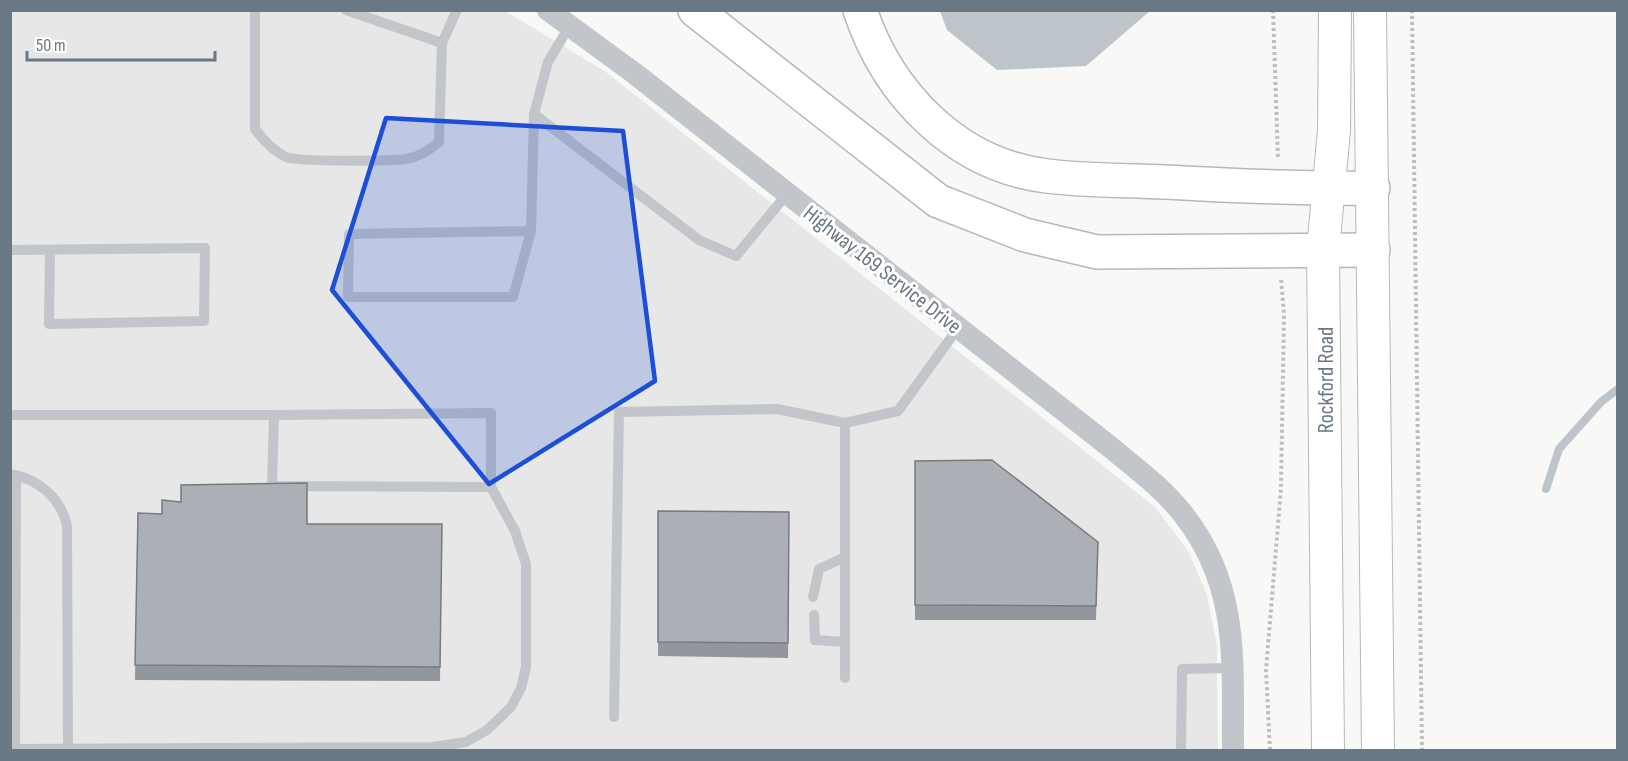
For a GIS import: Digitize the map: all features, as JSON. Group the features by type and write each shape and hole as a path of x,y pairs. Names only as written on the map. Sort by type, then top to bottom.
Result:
{"highway":[{"path":"695,10 938,201 1025,235 1097,252 1374,250"},
{"path":"860,10 876,52 914,105 954,141 980,155 1045,176 1327,189 1374,188"}],"main road":[{"name":"Rockford Road","path":"1328,750 1323,250 1334,130 1335,10"},
{"path":"1370,10 1374,188 1374,577 1378,750"}],"street":[{"name":"Highway 169 Service Drive","path":"548,10 787,194 1150,480 1183,513 1202,543 1216,574 1230,616 1233,750"}],"lane":[{"path":"255,10 255,129 267,144 287,157 408,159 429,150 439,142 442,43 457,10"},
{"path":"346,10 442,43"},
{"path":"531,231 349,234 348,297 513,297 531,231 534,114 548,62 570,25"},
{"path":"534,114 699,240 736,256 787,194"},
{"path":"10,250 205,248 204,321 49,324 50,250"},
{"path":"614,717 619,412 777,409 844,423 898,411 958,328"},
{"path":"10,416 491,413 491,487 515,531 526,564 526,667 521,688 512,707 487,730 466,742 434,747 68,750 13,749 13,474 40,485 52,496 64,511 68,526 68,750"},
{"path":"274,416 272,486 491,487"},
{"path":"844,423 844,678"},
{"path":"813,597 819,569 844,557"},
{"path":"814,615 815,640 844,642"},
{"path":"1181,750 1182,669 1232,668"}],"path":[{"path":"1273,10 1276,124"},
{"path":"1412,10 1422,750"},
{"path":"1270,750 1266,670 1281,465 1284,314 1279,250"}],"highlighted area":[{"path":"386,118 623,131 655,381 489,484 332,290"}],"shaded area":[{"path":"940,10 1150,11 1086,66 997,70 947,30"},
{"path":"10,11 505,11 606,72 1155,507 1188,551 1207,595 1217,646 1218,750 11,750"}],"building":[{"path":"992,460 1098,542 1096,606 915,605 915,461"},
{"path":"307,483 307,524 442,524 440,667 135,665 138,513 162,514 162,500 181,502 181,485"},
{"path":"658,511 789,512 788,643 658,642"}],"waterway":[{"path":"1546,489 1559,449 1601,402 1618,389"}]}
